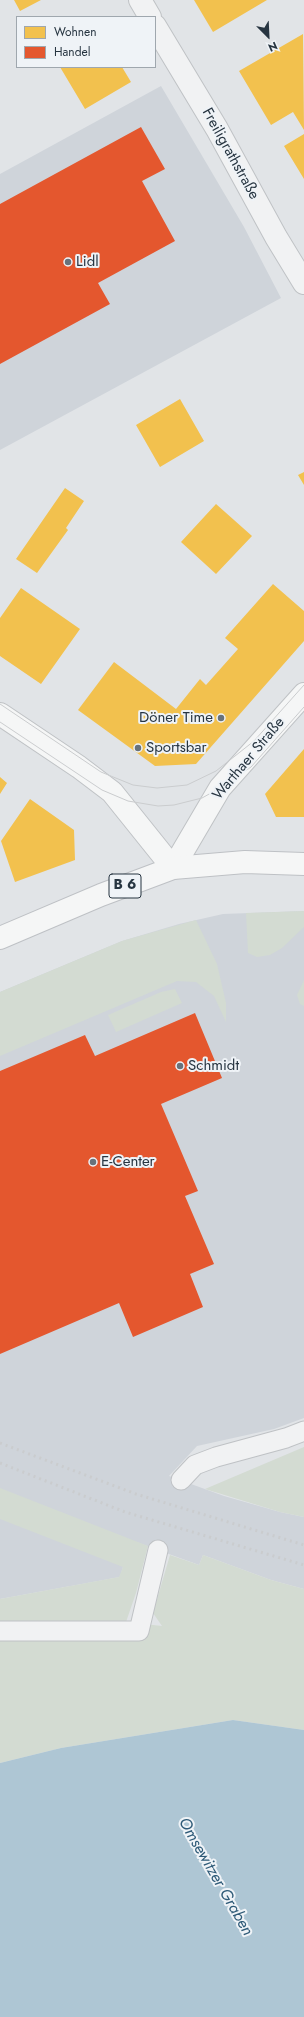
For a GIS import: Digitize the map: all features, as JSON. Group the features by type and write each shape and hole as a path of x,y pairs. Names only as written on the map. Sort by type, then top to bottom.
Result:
{"main road":[{"name":"Warthaer Straße","path":"173,868 220,788 304,694"},
{"path":"0,714 79,767 112,792 173,868"},
{"name":"B 6","path":"0,938 101,895 173,868 245,862 304,864"}],"street":[{"path":"140,0 149,16"},
{"name":"Freiligrathstraße","path":"156,28 217,129 276,238 304,283"}],"lane":[{"path":"181,1480 195,1465 216,1457 286,1438 304,1431"},
{"path":"0,1631 139,1631 158,1550"}],"shaded area":[{"path":"161,86 244,227 281,298 0,450 0,174"},
{"path":"304,911 304,1418 274,1429 197,1446 169,1476 224,1496 280,1512 304,1517 304,1589 271,1580 203,1555 199,1565 125,1538 123,1567 120,1577 0,1599 0,992 122,941 179,924 223,914"},
{"path":"304,911 304,927 282,948 270,955 257,957 248,953 246,913"},
{"path":"196,920 217,964 226,1003 226,1022 214,996 196,982 177,981 0,1056 0,992 122,941"},
{"path":"304,980 304,1006 300,1004 297,995"},
{"path":"175,989 182,1003 116,1032 108,1015 161,992"},
{"path":"304,1447 304,1517 280,1512 205,1489"},
{"path":"0,1488 148,1546 136,1593 126,1622 162,1626 153,1613 170,1555 199,1565 203,1555 271,1580 304,1589 304,1730 233,1720 61,1748 0,1763 0,1599 119,1577 123,1567 0,1519"}],"water":[{"name":"Omsewitzer Graben","path":"233,1720 304,1730 304,2017 0,2017 0,1763 61,1748"}],"building: Wohnen":[{"path":"14,0 41,0 20,11"},
{"path":"194,0 267,0 213,32"},
{"path":"303,34 304,130 293,112 271,125 239,71"},
{"path":"61,68 123,68 131,82 85,109"},
{"path":"304,134 304,179 284,146"},
{"path":"180,399 204,441 160,467 136,425"},
{"path":"304,472 304,485 298,475"},
{"path":"65,488 84,501 66,528 68,530 37,573 16,559"},
{"path":"216,504 252,536 216,574 181,542"},
{"path":"273,584 304,611 304,641 196,764 155,766 78,710 114,662 176,709 200,679 206,685 238,649 225,638"},
{"path":"21,588 80,629 41,684 0,656 0,618"},
{"path":"304,749 304,817 276,817 265,794"},
{"path":"0,777 7,783 0,794"},
{"path":"30,799 74,830 75,860 15,882 1,841"}],"building: Handel":[{"name":"Lidl","path":"141,127 165,169 142,181 175,241 98,283 110,304 0,364 0,204"},
{"name":"E-Center","path":"195,1013 222,1078 161,1104 198,1191 185,1196 214,1264 190,1274 203,1307 133,1337 119,1303 0,1354 0,1071 85,1035 95,1056"}],"tram line":[{"path":"0,704 101,772 133,785 157,788 187,785 216,771 254,741 304,685"},
{"path":"0,722 102,790 128,801 158,806 174,805 202,798 251,767 304,707"}],"railway":[{"path":"0,1443 136,1494 304,1545"},
{"path":"0,1463 125,1512 304,1565"}],"place":[{"name":"Lidl","path":"68,262"},
{"name":"Döner Time","path":"221,718"},
{"name":"Sportsbar","path":"138,748"},
{"name":"Schmidt","path":"180,1066"},
{"name":"E-Center","path":"93,1162"}]}
